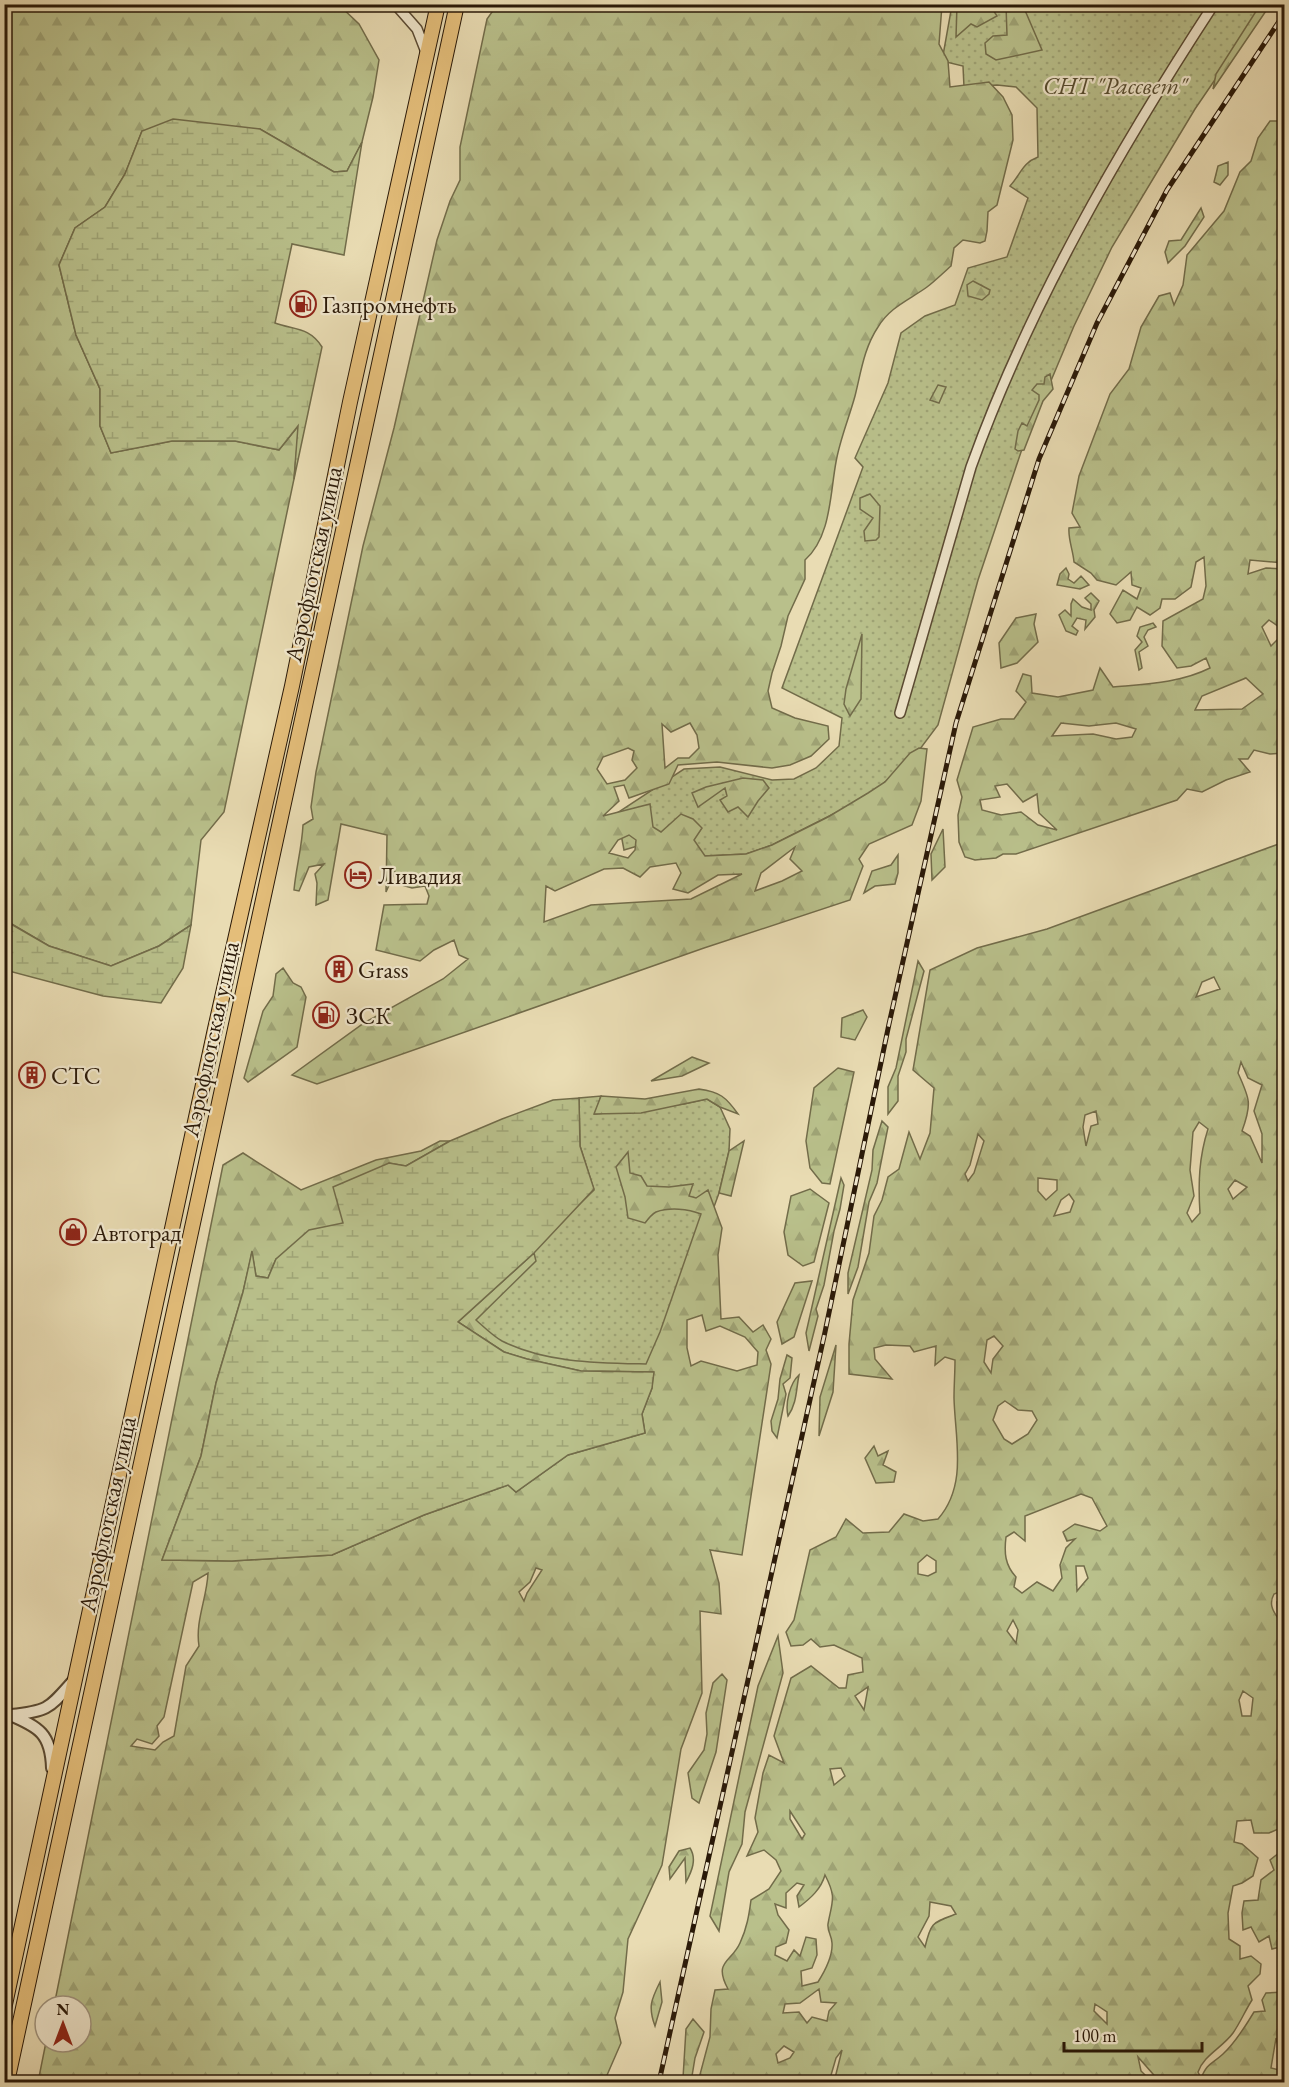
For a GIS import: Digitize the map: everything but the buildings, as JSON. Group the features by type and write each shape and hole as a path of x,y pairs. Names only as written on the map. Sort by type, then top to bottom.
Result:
{"main road":[{"name":"Аэрофлотская улица","path":"4,2009 215,1029 292,686 350,402 438,4"},
{"name":"Аэрофлотская улица","path":"7,2082 457,4"}],"street":[{"path":"395,4 417,29 426,53"},
{"path":"900,713 971,467 983,433 1057,272 1118,159 1214,4"},
{"path":"7,1715 45,1709 76,1677"},
{"path":"7,1715 30,1724 45,1736 51,1749 53,1785"}],"green space":[{"path":"7,4 339,5 359,24 379,60 362,142 347,171 334,172 260,129 142,131 125,174 105,207 75,228 59,265 76,335 100,389 100,426 111,453 172,441 235,441 279,450 299,425 294,479 224,812 201,840 191,925 159,946 111,966 49,946 5,920 5,11"},
{"path":"497,5 942,5 939,44 948,61 950,87 989,82 1003,97 1012,115 1013,140 997,205 988,212 985,241 980,243 963,240 954,248 951,266 927,287 888,314 869,343 840,445 825,527 814,550 805,560 805,579 788,616 772,673 768,691 772,708 795,718 828,726 829,739 811,756 790,765 772,768 717,762 678,765 669,784 629,798 624,785 614,787 619,801 603,816 650,804 653,827 661,832 681,814 693,819 702,828 694,840 705,856 746,854 772,845 828,817 868,793 885,782 910,753 919,748 927,749 921,801 912,825 869,844 859,859 863,866 850,900 704,948 317,1084 292,1075 364,1023 443,979 468,959 459,955 454,940 434,950 420,961 376,950 384,905 427,904 429,896 425,886 412,888 402,885 395,872 386,892 387,835 341,824 328,900 316,905 315,874 324,864 309,867 299,891 294,890 303,825 313,819 311,807 316,772 363,546 394,428 437,240 450,201 460,180 460,147 487,19","holes":["690,723 697,735 699,748 689,758 678,758 665,768 662,724 671,732","628,748 634,751 632,760 637,768 625,780 607,784 597,769 603,757","629,835 636,840 635,850 628,858 609,853 618,840","795,847 790,859 802,871 755,891 761,873","676,863 681,873 673,889 688,893 718,875 742,874 691,899 591,905 544,922 546,886 555,891 604,869 623,868 640,877 650,867"]},
{"name":"СНТ \"Рассвет\"","path":"952,5 1266,5 1195,109 1112,247 1074,326 1021,452 978,580 938,725 911,761 865,798 772,845 746,854 705,856 661,839 624,850 617,813 684,769 720,767 772,780 794,779 816,768 839,746 842,718 782,688 863,467 855,458 888,383 901,333 925,316 955,305 968,268 1007,257 1028,198 1010,186 1025,166 1038,157 1037,108 1016,87 997,85 964,87 963,66 942,61"},
{"path":"957,5 990,5 997,16 977,27 971,24 956,37"},
{"path":"1006,5 1025,5 1024,8 1042,50 996,60 986,54 985,43 993,36 1007,35"},
{"path":"1260,5 1270,5 1213,89 1216,74"},
{"path":"1284,96 1284,130 1280,135 1279,146 1284,153 1284,223 1282,226 1284,234 1284,563 1250,560 1248,574 1266,568 1284,569 1284,753 1270,754 1254,750 1248,759 1239,759 1250,772 1226,780 1202,792 1187,789 1177,800 1016,854 1003,854 996,858 975,860 965,857 959,842 958,815 962,797 957,780 973,727 1001,719 1014,719 1026,702 1016,691 1023,674 1031,676 1032,693 1058,697 1093,690 1100,668 1113,687 1175,680 1210,668 1206,658 1191,666 1177,668 1162,646 1163,621 1203,599 1206,586 1204,557 1196,562 1191,587 1175,599 1162,599 1160,608 1150,615 1137,607 1130,620 1117,623 1110,614 1123,590 1137,599 1141,588 1132,585 1131,572 1116,585 1097,580 1091,573 1074,562 1069,528 1080,527 1072,513 1079,476 1110,394 1129,369 1141,327 1159,296 1170,293 1174,305 1183,285 1187,255 1224,211 1240,172 1251,161 1258,138 1270,121 1281,121","holes":["1269,620 1279,627 1279,638 1271,646 1262,627","1246,678 1263,694 1242,709 1195,710 1202,696","1061,723 1089,726 1116,723 1136,729 1132,737 1116,739 1093,734 1052,736","1007,784 1023,802 1037,794 1039,813 1057,830 1038,825 1021,812 1001,815 982,810 980,800 1000,797 995,786"]},
{"path":"173,119 260,129 334,172 347,171 362,142 344,255 292,244 275,323 307,332 322,347 294,479 298,426 279,450 235,441 172,441 111,453 100,426 100,389 76,335 59,265 75,228 105,207 125,174 142,131"},
{"path":"1228,162 1228,175 1220,185 1214,182 1218,166"},
{"path":"1201,208 1204,217 1185,246 1168,263 1165,252 1169,241 1181,240"},
{"path":"973,281 990,290 982,300 968,296 967,285"},
{"path":"1050,374 1053,389 1043,401 1024,450 1018,451 1015,449 1018,431 1022,423 1027,426 1039,400 1039,395 1032,390 1037,384 1044,384 1045,377"},
{"path":"938,385 946,387 939,403 930,400"},
{"path":"870,494 880,506 879,537 876,540 865,541 864,531 873,518 860,509 860,498"},
{"path":"1066,568 1069,574 1068,579 1074,583 1081,576 1089,585 1080,589 1057,585 1060,574"},
{"path":"1091,593 1099,601 1094,610 1095,617 1085,629 1086,620 1077,618 1072,626 1078,631 1076,635 1066,631 1059,615 1065,610 1071,616 1073,599 1082,607 1091,610 1091,604 1085,598"},
{"path":"1036,614 1034,624 1038,642 1017,663 1001,668 999,643 1016,618"},
{"path":"1153,623 1156,627 1148,630 1144,637 1148,646 1139,652 1142,668 1139,670 1135,650 1142,642 1137,636 1140,627"},
{"path":"862,634 861,699 850,716 844,704 846,689"},
{"path":"743,778 763,780 769,788 748,817 738,807 728,812 720,800 727,796 725,788 698,807 692,793 706,787"},
{"path":"943,829 945,867 932,880 931,854"},
{"path":"1284,842 1284,1581 1282,1591 1274,1594 1271,1603 1278,1618 1277,1602 1283,1598 1284,1593 1284,1707 1280,1716 1284,1721 1284,1834 1278,1829 1269,1833 1254,1833 1251,1820 1237,1821 1234,1842 1242,1844 1258,1858 1253,1876 1233,1886 1228,1913 1229,1939 1240,1946 1240,1959 1251,1956 1261,1964 1260,1974 1248,1986 1252,2000 1236,2029 1204,2061 1198,2072 1201,2078 1208,2066 1232,2045 1254,2012 1265,2011 1262,2000 1266,1993 1284,1992 1284,2049 1280,2053 1276,2038 1271,2068 1279,2070 1284,2064 1284,2082 1160,2082 1138,2057 1141,2071 1152,2082 834,2082 842,2050 836,2058 829,2082 698,2082 710,2037 711,2009 715,1990 728,1989 722,1973 723,1967 736,1950 742,1937 751,1900 769,1889 781,1871 776,1860 764,1850 747,1856 758,1832 755,1818 763,1773 769,1755 784,1763 774,1736 791,1678 811,1666 839,1688 846,1688 848,1675 863,1672 862,1658 834,1645 820,1647 811,1639 803,1645 791,1646 786,1632 794,1620 810,1550 836,1537 846,1519 863,1533 889,1532 904,1514 923,1521 938,1519 947,1506 957,1477 955,1360 945,1357 935,1365 936,1346 914,1352 910,1346 886,1345 874,1348 875,1359 892,1379 849,1374 853,1300 869,1253 874,1216 882,1200 888,1177 899,1169 909,1132 920,1159 930,1133 934,1088 913,1070 930,970 977,948 1047,929","holes":["1214,977 1220,989 1196,997 1202,982","1241,1062 1248,1078 1262,1085 1254,1111 1262,1134 1262,1163 1250,1136 1242,1131 1248,1102 1238,1073","1096,1111 1098,1124 1091,1126 1086,1146 1083,1127 1085,1115","1199,1122 1208,1129 1200,1170 1200,1213 1192,1222 1187,1213 1194,1196 1190,1170 1193,1132","978,1134 984,1141 974,1173 968,1181 965,1174 970,1165","1038,1178 1057,1180 1057,1190 1046,1200 1038,1191","1235,1180 1247,1187 1233,1199 1228,1189","1069,1194 1074,1201 1070,1212 1054,1216 1061,1200","994,1336 1003,1346 993,1359 991,1373 984,1362 987,1340","1005,1401 1018,1410 1032,1411 1037,1420 1028,1434 1012,1444 1004,1439 993,1420 998,1406","1081,1494 1092,1498 1107,1526 1100,1531 1075,1524 1063,1532 1067,1541 1075,1539 1066,1548 1060,1565 1062,1578 1053,1591 1037,1582 1022,1593 1014,1587 1016,1577 1006,1558 1006,1537 1014,1532 1025,1541 1025,1516","927,1555 936,1561 936,1572 928,1576 918,1574 918,1563","1076,1566 1084,1566 1088,1578 1077,1591","1013,1620 1018,1630 1016,1643 1007,1631","868,1687 864,1710 855,1696","1243,1691 1253,1698 1251,1716 1242,1716 1239,1700","841,1768 845,1776 834,1785 830,1769","790,1811 805,1834 802,1839 790,1819","825,1875 832,1895 828,1927 832,1948 828,1964 818,1982 802,1986 801,1971 812,1968 817,1955 816,1939 806,1937 800,1956 794,1950 787,1961 775,1955 776,1947 786,1943 789,1930 778,1915 775,1904 786,1908 786,1893 797,1883 804,1885 797,1896 799,1907 815,1893","930,1902 951,1906 956,1914 934,1924 925,1947 918,1937 929,1916","819,1989 821,2002 836,2003 829,2011 827,2021 812,2017 807,2023 799,2012 783,2013 785,2004 800,2003","1095,2004 1107,2012 1107,2024 1094,2011","784,2046 794,2052 790,2058 778,2063 776,2054"]},
{"path":"898,855 898,873 895,884 875,886 864,893 872,871 891,865"},
{"path":"4,920 49,946 111,966 159,946 191,925 183,968 161,1003 103,996 5,970"},
{"path":"918,961 924,971 906,1039 906,1052 898,1076 898,1101 888,1114 888,1087 896,1068"},
{"path":"283,968 293,983 301,987 306,997 297,1047 248,1082 244,1078 263,1011 273,996 276,974"},
{"path":"863,1010 867,1017 855,1040 841,1037 842,1018"},
{"path":"692,1057 709,1063 682,1076 651,1081"},
{"path":"838,1068 854,1072 830,1184 822,1183 810,1168 806,1141 814,1088"},
{"path":"699,1089 722,1096 738,1114 707,1099 641,1113 594,1114 601,1096 645,1099"},
{"path":"601,1096 595,1114 684,1104 707,1099 720,1107 730,1129 729,1151 719,1193 654,1372 527,1359 458,1322 594,1190 580,1146 579,1098"},
{"path":"579,1098 580,1146 594,1189 534,1253 458,1322 504,1352 527,1359 581,1371 654,1372 652,1388 642,1414 645,1433 568,1455 516,1492 508,1485 424,1515 332,1555 232,1561 162,1560 201,1456 216,1383 243,1292 252,1251 256,1276 268,1278 276,1259 309,1230 343,1223 333,1187 389,1163 406,1166 450,1141 553,1100"},
{"path":"882,1121 888,1127 877,1183 869,1202 858,1267 848,1294 848,1273 872,1170 873,1150"},
{"path":"440,1141 450,1141 406,1166 389,1163 343,1223 276,1259 268,1278 256,1276 252,1253 216,1383 201,1456 162,1560 232,1561 332,1555 424,1515 508,1485 516,1492 568,1455 645,1433 642,1414 652,1388 653,1372 581,1371 527,1359 504,1352 458,1322 534,1253 536,1261 476,1320 502,1341 536,1354 572,1360 646,1364 660,1332 701,1214 673,1209 656,1212 645,1223 628,1218 625,1197 616,1167 628,1152 630,1173 641,1176 647,1186 669,1187 693,1184 689,1196 696,1198 708,1190 722,1228 718,1255 721,1319 739,1317 753,1332 763,1325 771,1339 766,1350 771,1364 742,1555 710,1550 719,1583 721,1614 700,1611 702,1693 681,1749 662,1865 628,1939 623,1992 615,2018 621,2043 604,2082 38,2082 44,2054 93,2054 93,1994 56,1994 223,1165 243,1153 301,1190 376,1160 421,1151","holes":["702,1315 706,1331 720,1326 745,1337 758,1352 757,1365 737,1371 701,1361 691,1366 687,1348 687,1320","536,1568 542,1570 524,1601 519,1592 530,1582","208,1573 200,1619 199,1646 186,1666 174,1736 155,1750 131,1746 137,1739 152,1744 159,1736 157,1726 164,1717 193,1582"]},
{"path":"744,1141 731,1196 719,1193 729,1151"},
{"path":"841,1178 844,1185 840,1209 824,1285 816,1309 818,1316 809,1351 806,1333"},
{"path":"810,1189 829,1203 814,1262 803,1266 788,1255 784,1232 791,1196"},
{"path":"812,1281 794,1337 782,1344 777,1322 795,1283"},
{"path":"836,1345 833,1392 819,1436 820,1397"},
{"path":"787,1355 792,1358 790,1378 783,1384 786,1394 777,1438 772,1431 771,1421"},
{"path":"799,1375 795,1401 788,1416 789,1394"},
{"path":"874,1446 878,1456 888,1451 883,1465 896,1472 894,1482 876,1483 865,1458"},
{"path":"778,1636 783,1673 745,1812 742,1844 729,1872 719,1931 710,1916 758,1686"},
{"path":"722,1674 727,1680 716,1752 699,1803 692,1798 688,1773 704,1750 707,1734 706,1713 713,1683"},
{"path":"690,1848 693,1861 686,1882 685,1858 670,1879 669,1867 679,1851"},
{"path":"1284,1849 1284,1921 1277,1931 1284,1934 1284,1946 1272,1949 1269,1936 1259,1942 1251,1927 1243,1930 1242,1913 1244,1901 1258,1900 1261,1880 1274,1870 1270,1860"},
{"path":"660,1982 662,2002 655,2026 652,2004"},
{"path":"693,2019 704,2032 695,2058 691,2082 680,2082 683,2078 686,2029"}],"railway":[{"path":"659,2082 825,1332 889,1024 956,723 1039,459 1097,323 1167,190 1284,14"}],"place":[{"name":"Газпромнефть","path":"303,304"},
{"name":"Ливадия","path":"358,875"},
{"name":"Grass","path":"339,969"},
{"name":"ЗСК","path":"326,1015"},
{"name":"СТС","path":"32,1075"},
{"name":"Автоград","path":"73,1232"}]}
